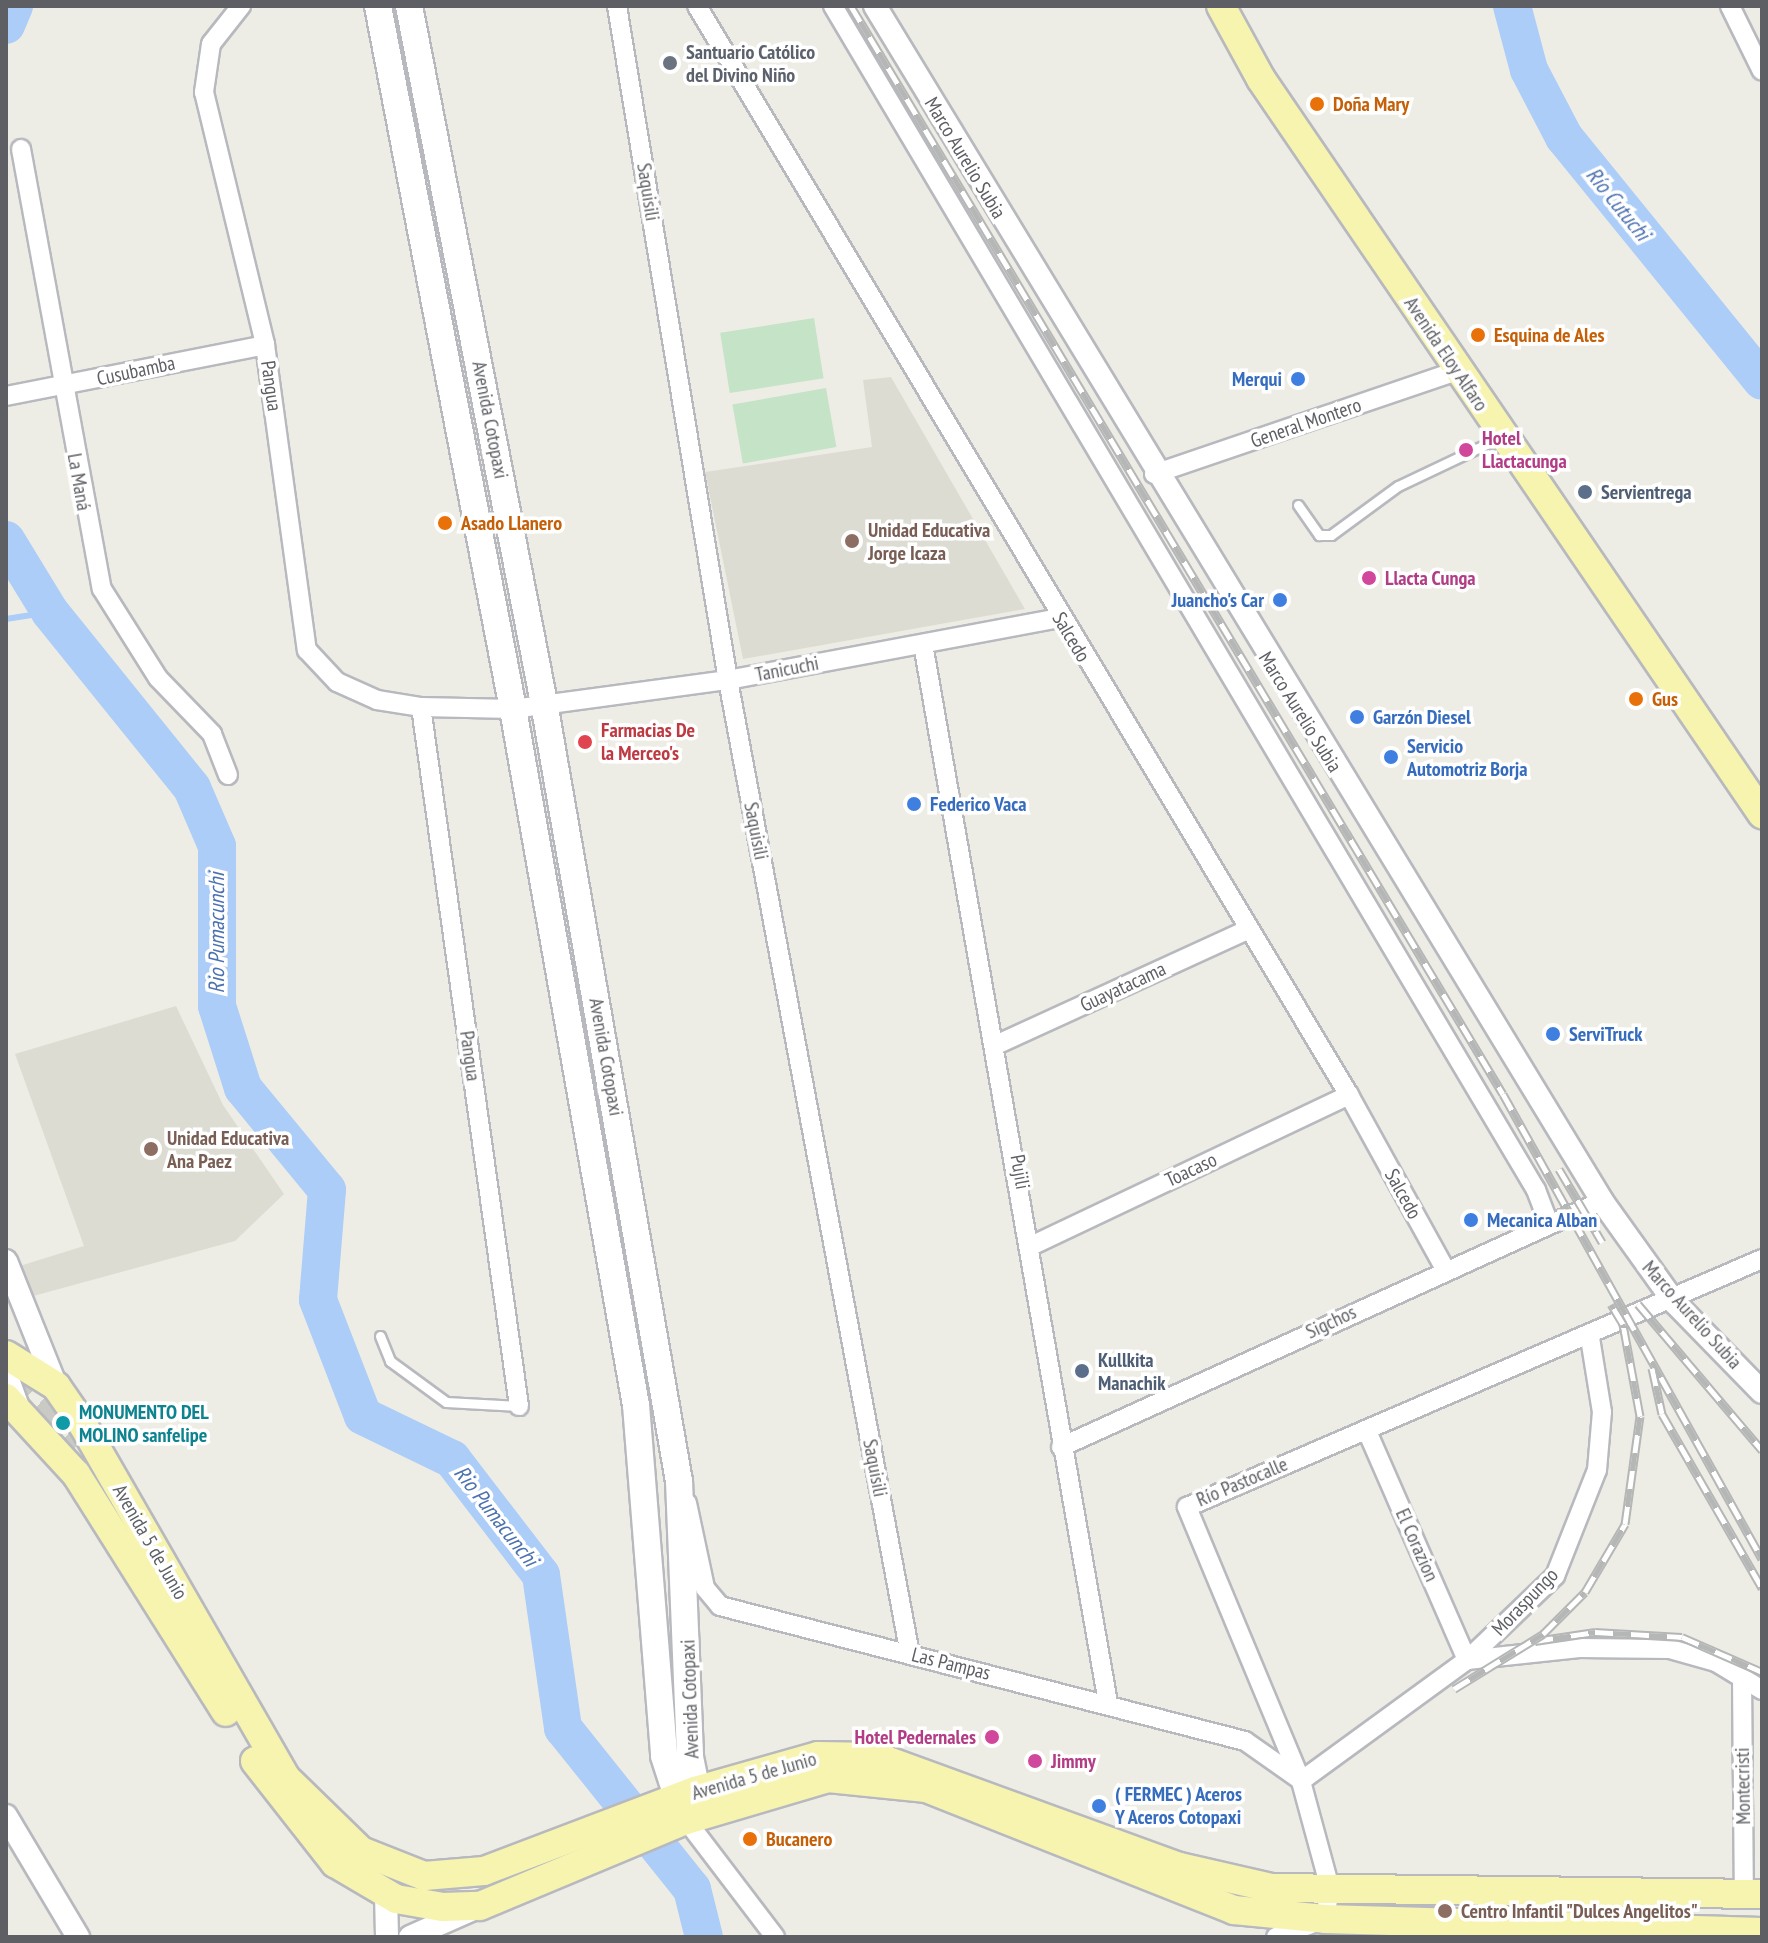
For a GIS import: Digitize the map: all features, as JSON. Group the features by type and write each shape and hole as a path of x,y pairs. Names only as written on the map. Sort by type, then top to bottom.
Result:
{"main road":[{"name":"Avenida Cotopaxi","path":"378,6 513,709 636,1405 664,1756 685,1813"},
{"name":"Avenida Cotopaxi","path":"409,6 544,703 679,1481 685,1813"},
{"name":"Avenida Eloy Alfaro","path":"1221,6 1261,79 1457,371 1762,814"},
{"path":"444,351 475,344"},
{"name":"Avenida 5 de Junio","path":"6,1355 56,1386 197,1624 219,1682 276,1797 335,1863 386,1893 443,1907 480,1906 618,1838 818,1756 877,1757 1180,1867 1272,1888 1753,1894"},
{"name":"Avenida 5 de Junio","path":"11,1401 76,1474 286,1778 361,1851 424,1876 484,1871 618,1838"},
{"path":"79,1444 172,1600 197,1624"},
{"name":"Avenida 5 de Junio","path":"685,1813 828,1778 926,1788 1185,1896 1325,1919 1573,1923 1617,1931 1762,1932"},
{"path":"1573,1923 1575,1892"}],"street":[{"name":"Pangua","path":"241,6 211,44 204,92 265,345 307,650 337,682 377,700 421,707 513,709"},
{"name":"Saquisili","path":"617,6 728,680 910,1654"},
{"name":"Salcedo","path":"697,6 1059,618 1349,1095 1445,1269"},
{"name":"Marco Aurelio Subia","path":"833,6 1528,1176 1549,1224"},
{"name":"Marco Aurelio Subia","path":"875,6 1154,474 1602,1201 1675,1303 1762,1392"},
{"path":"1730,6 1762,71"},
{"name":"La Maná","path":"21,149 102,589 158,678 212,734 228,775"},
{"name":"Cusubamba","path":"6,396 265,345"},
{"name":"General Montero","path":"1154,474 1457,371"},
{"name":"Tanicuchi","path":"513,709 728,680 1059,618"},
{"name":"Pujili","path":"923,644 998,1044 1033,1245 1061,1447 1108,1703"},
{"name":"Pangua","path":"421,707 519,1406"},
{"name":"Guayatacama","path":"998,1044 1247,930"},
{"name":"Toacaso","path":"1033,1245 1349,1095"},
{"name":"Sigchos","path":"1061,1447 1445,1269 1602,1201"},
{"name":"Río Pastocalle","path":"1330,1888 1301,1781 1187,1507 1675,1303 1762,1259"},
{"path":"6,1261 56,1386"},
{"name":"Moraspungo","path":"1301,1781 1467,1660 1555,1576 1579,1532 1597,1470 1602,1412 1590,1338"},
{"path":"6,1374 11,1401"},
{"name":"El Corazion","path":"1367,1431 1467,1660"},
{"name":"Las Pampas","path":"679,1481 711,1599 1245,1741 1301,1781"},
{"path":"1467,1660 1579,1648 1670,1649 1742,1678 1762,1690"},
{"name":"Montecristi","path":"1742,1678 1753,1894"},
{"path":"685,1813 775,1937"},
{"path":"6,1816 78,1937"},
{"path":"1276,1937 1325,1919 1330,1888"},
{"path":"386,1893 387,1937"},
{"path":"410,1937 480,1906"}],"lane":[{"path":"1298,505 1319,535 1331,535 1398,486 1502,436"},
{"path":"380,1336 390,1361 446,1402 519,1406"}],"shaded area":[{"name":"Unidad Educativa Jorge Icaza","path":"891,377 1025,609 743,659 705,472 872,447 863,380"},
{"name":"Unidad Educativa Ana Paez","path":"176,1006 223,1105 284,1194 235,1241 26,1298 13,1268 84,1246 15,1054"}],"green space":[{"path":"814,318 824,378 730,393 720,333"},
{"path":"826,388 836,447 743,464 732,404"}],"waterway":[{"name":"Rio Pumacunchi","path":"6,25 14,6"},
{"name":"Río Cutuchi","path":"1512,6 1529,70 1564,137 1762,381"},
{"name":"Rio Pumacunchi","path":"6,540 50,612 192,788 217,846 217,1006 243,1088 327,1190 318,1300 363,1416 452,1459 541,1575 563,1728 692,1889 704,1937"},
{"path":"6,619 50,612"}],"tunnel":[{"path":"6,1378 79,1444"}],"railway":[{"path":"851,6 1503,1094 1762,1559"},
{"path":"1559,1169 1602,1242"},
{"path":"1454,1689 1543,1634 1585,1592 1625,1524 1640,1416 1623,1324 1611,1304"},
{"path":"1638,1304 1762,1450"},
{"path":"1652,1368 1662,1414 1762,1588"},
{"path":"1535,1641 1595,1632 1682,1637 1762,1672"}],"place":[{"name":"Santuario Católico del Divino Niño","path":"670,63"},
{"name":"Doña Mary","path":"1317,104"},
{"name":"Esquina de Ales","path":"1478,335"},
{"name":"Merqui","path":"1298,379"},
{"name":"Hotel Llactacunga","path":"1466,450"},
{"name":"Servientrega","path":"1585,492"},
{"name":"Asado Llanero","path":"445,523"},
{"name":"Unidad Educativa Jorge Icaza","path":"852,541"},
{"name":"Llacta Cunga","path":"1369,578"},
{"name":"Juancho's Car","path":"1280,600"},
{"name":"Gus","path":"1636,699"},
{"name":"Garzón Diesel","path":"1357,717"},
{"name":"Farmacias De la Merceo's","path":"585,742"},
{"name":"Servicio Automotriz Borja","path":"1391,757"},
{"name":"Federico Vaca","path":"914,804"},
{"name":"ServiTruck","path":"1553,1034"},
{"name":"Unidad Educativa Ana Paez","path":"151,1149"},
{"name":"Mecanica Alban","path":"1471,1220"},
{"name":"Kullkita Manachik","path":"1082,1371"},
{"name":"MONUMENTO DEL MOLINO sanfelipe","path":"63,1423"},
{"name":"Hotel Pedernales","path":"992,1737"},
{"name":"Jimmy","path":"1035,1761"},
{"name":"( FERMEC ) Aceros Y Aceros Cotopaxi","path":"1099,1806"},
{"name":"Bucanero","path":"750,1839"},
{"name":"Centro Infantil \"Dulces Angelitos\"","path":"1445,1911"}]}
